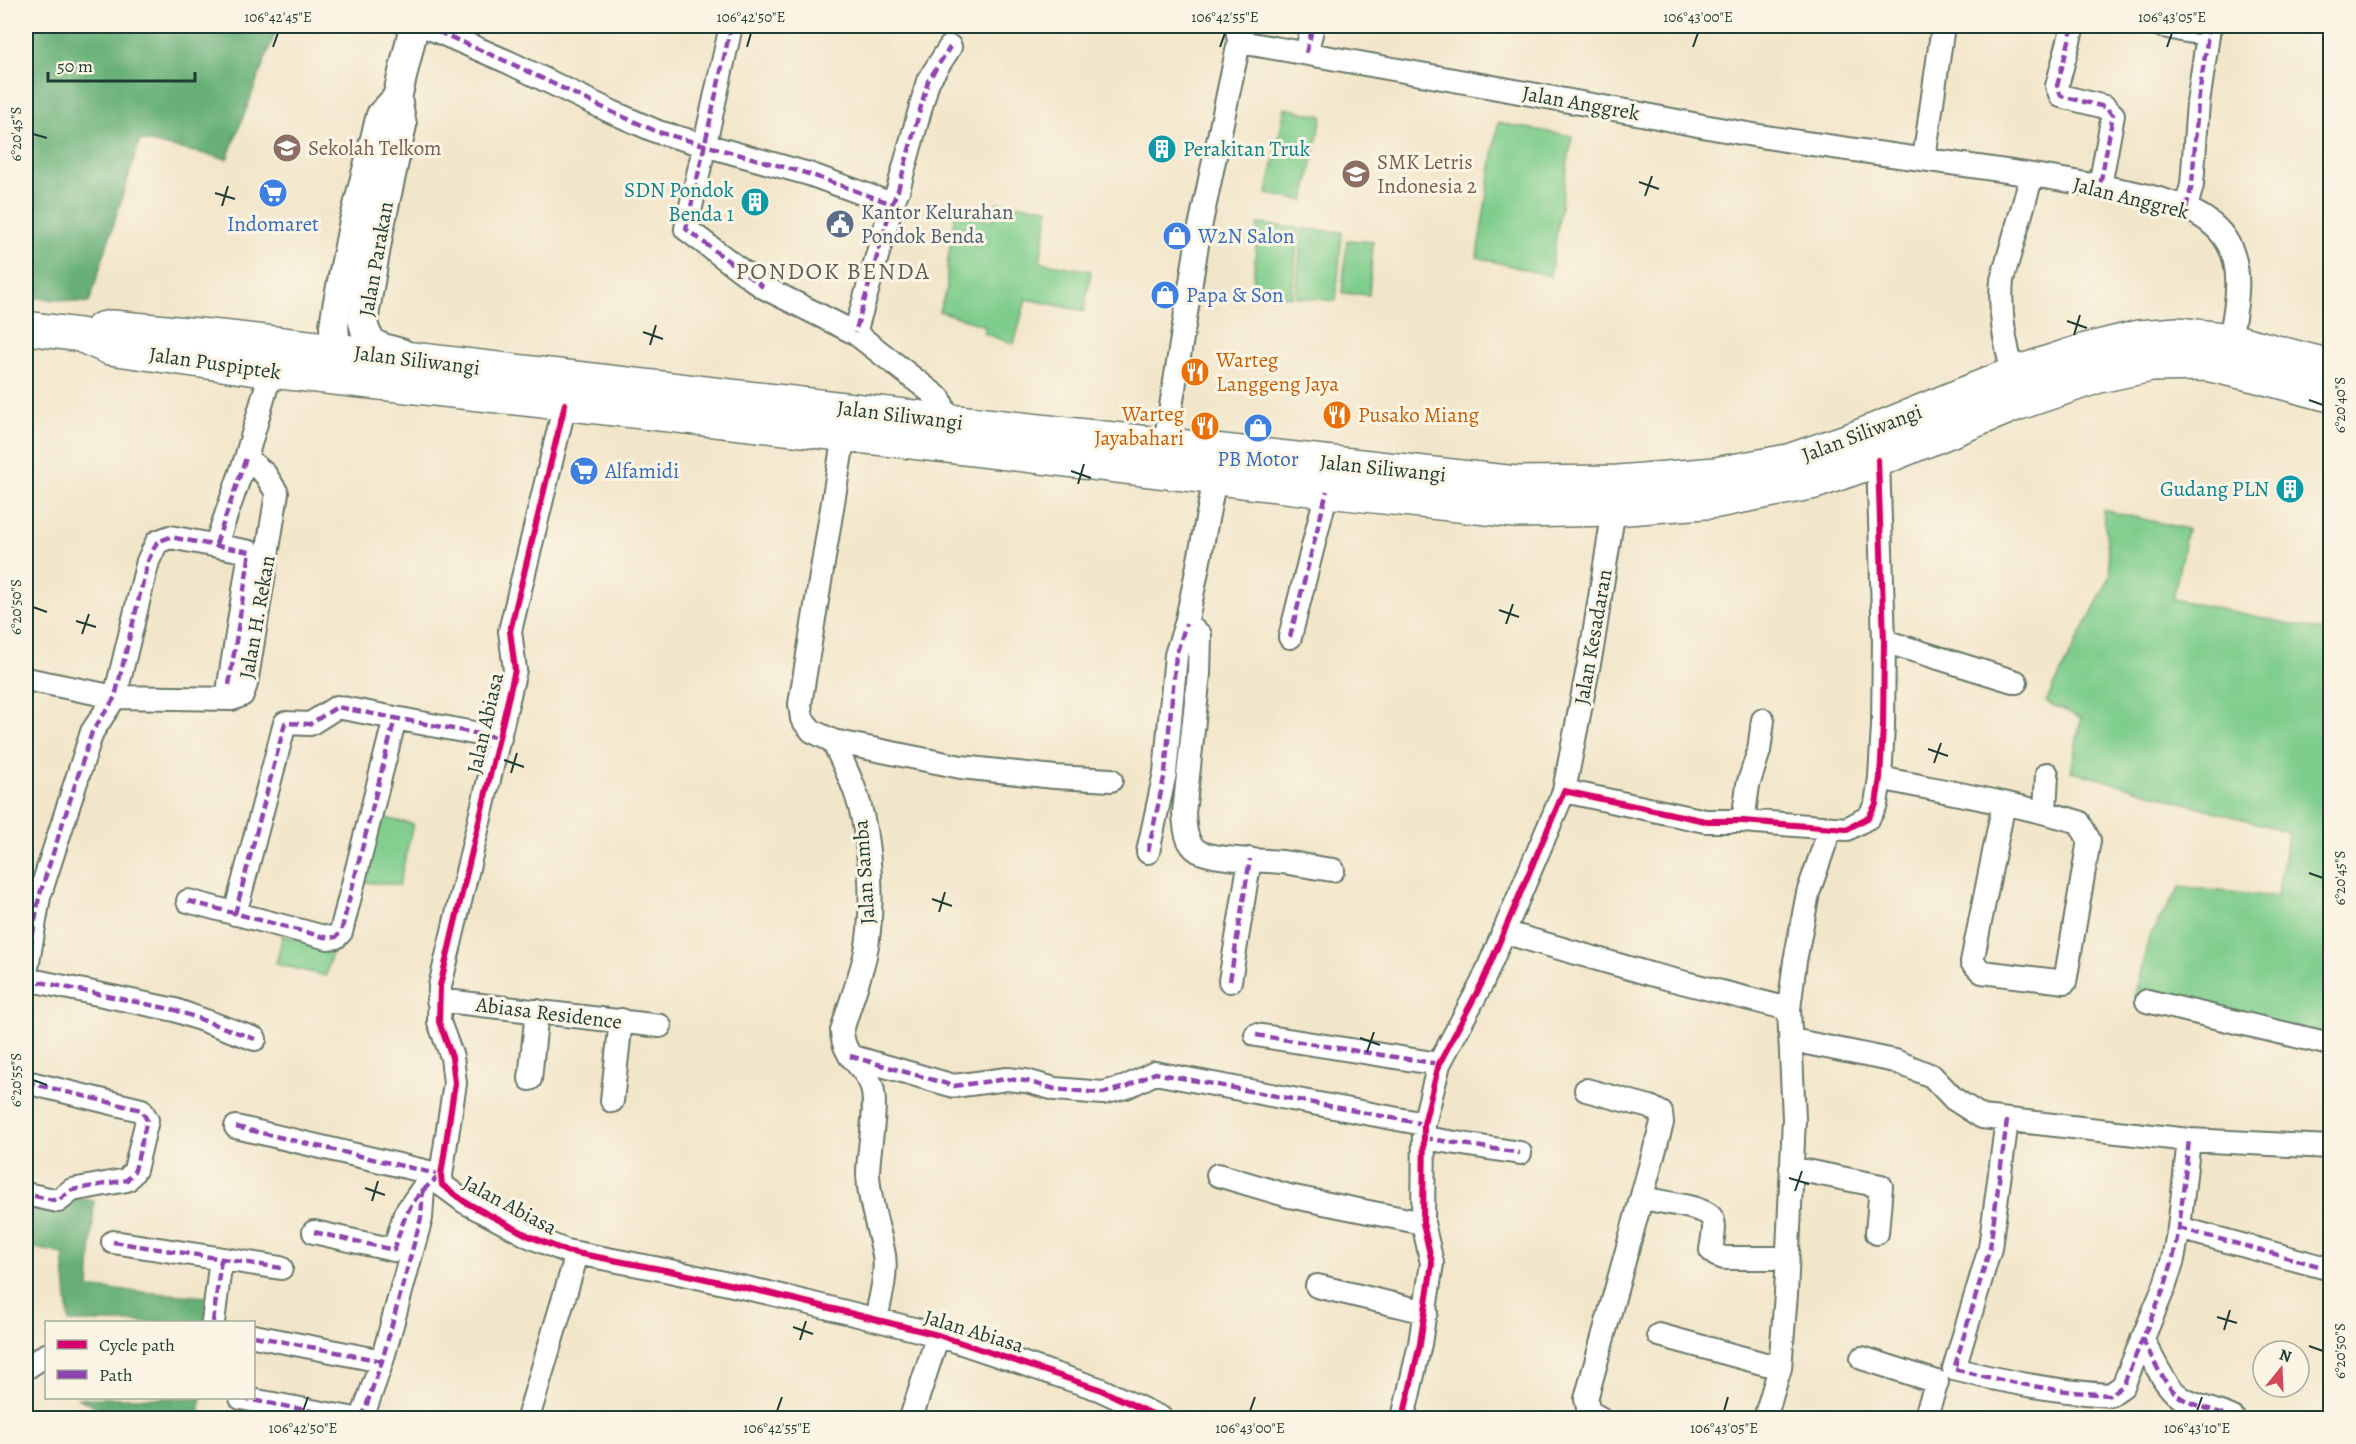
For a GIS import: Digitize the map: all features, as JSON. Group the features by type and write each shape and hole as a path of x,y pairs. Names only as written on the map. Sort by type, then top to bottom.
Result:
{"main road":[{"name":"Jalan Puspiptek","path":"80,335 112,327 336,350"},
{"name":"Jalan Puspiptek","path":"26,328 80,335 110,348 353,380"},
{"name":"Jalan Siliwangi","path":"353,380 1515,511 1616,495 1788,461 1858,437 2013,374 2086,350 2139,337 2178,334 2230,340 2331,366"},
{"name":"Jalan Siliwangi","path":"336,350 1616,495 1717,501 1815,482 1878,460 2016,404 2099,376 2151,365 2205,364 2258,375 2331,396"}],"street":[{"name":"Jalan Parakan","path":"336,350 334,326 402,125 397,98 414,26"},
{"path":"424,26 508,62 637,123 704,145 809,174 892,204"},
{"path":"731,26 687,229 763,287 855,333 940,399 948,421"},
{"path":"1306,53 1313,26"},
{"path":"1924,159 1943,26"},
{"path":"2073,26 2057,86 2061,96 2105,107 2113,115 2100,186"},
{"path":"2163,26 2199,33 2210,27"},
{"path":"2186,208 2192,185 2198,104 2210,27"},
{"path":"1165,444 1199,232 1238,34"},
{"name":"Jalan Anggrek","path":"1238,34 1306,53 1784,140 2100,186 2186,208 2205,218 2218,229 2232,249 2238,268 2238,290 2230,340"},
{"path":"855,333 928,81 950,47"},
{"path":"2013,374 2004,338 2001,288 2032,175"},
{"name":"Jalan Parakan","path":"366,228 363,322 366,337 376,346 445,364"},
{"name":"Jalan Siliwangi","path":"336,350 353,380"},
{"path":"216,544 246,458 272,371"},
{"name":"Jalan Abiasa","path":"565,404 510,631 515,670 463,881 438,1000 439,1022 448,1044 454,1071 441,1174 445,1189 529,1236 577,1254 670,1271 938,1335 1099,1389 1161,1419"},
{"path":"844,435 800,704 802,719 812,731 832,741 961,767 1055,777 1111,780"},
{"name":"Jalan H. Rekan","path":"26,679 115,697 232,699 242,695 246,684 277,493 266,474 246,458"},
{"path":"1564,790 1705,821 1743,821 1847,830 1869,817 1876,804 1880,778 1884,641 1878,460"},
{"path":"1148,852 1165,773 1176,655 1186,624 1215,478"},
{"path":"1290,637 1327,491"},
{"name":"Jalan Kesadaran","path":"1403,1419 1426,1312 1432,1263 1423,1224 1424,1131 1440,1064 1482,983 1564,790 1592,648 1616,495"},
{"path":"229,685 250,552 170,537 157,542 148,561 115,697 92,732 39,897 26,976 175,1010 255,1039"},
{"path":"1186,624 1200,636 1184,813 1185,831 1190,842 1198,851 1212,856 1333,870"},
{"path":"1884,641 2016,682"},
{"path":"235,914 285,723 310,724 337,707 500,738"},
{"path":"188,901 328,938 336,937 341,932 395,718"},
{"path":"1743,821 1748,785 1762,736 1763,720"},
{"name":"Jalan Samba","path":"832,741 855,792 865,826 870,899 868,934 865,957 842,1031 843,1043 872,1087 873,1109 868,1165 870,1196 884,1257 884,1276 876,1320"},
{"path":"2045,812 2047,774"},
{"path":"1880,778 2004,803 2045,812 2079,822 2089,840 2065,982 1982,972 1972,962 2004,803"},
{"path":"1766,1418 1780,1368 1794,1119 1789,1009 1795,961 1808,893 1830,829"},
{"path":"1230,981 1250,859"},
{"path":"1503,932 1650,974 1789,1009"},
{"name":"Abiasa Residence","path":"438,1000 660,1026"},
{"path":"2147,1001 2331,1044"},
{"path":"530,1079 537,1011"},
{"path":"612,1101 621,1020"},
{"path":"1256,1035 1440,1064"},
{"path":"1792,1041 1895,1061 1932,1076 1967,1109 1982,1117 2189,1140 2330,1145"},
{"path":"850,1056 954,1086 1008,1079 1055,1089 1102,1093 1126,1087 1155,1073 1520,1154"},
{"path":"26,1082 141,1110 147,1120 135,1170 127,1180 72,1190 58,1201 26,1194"},
{"path":"1586,1090 1650,1107 1661,1113 1662,1123 1586,1399 1588,1412 1600,1419"},
{"path":"2007,1120 1990,1248 1954,1369 1999,1380 2110,1395 2123,1386 2165,1285 2179,1228 2189,1140"},
{"path":"236,1127 441,1174"},
{"path":"1791,1168 1881,1186 1877,1233"},
{"path":"314,1232 394,1250 405,1214 423,1188 441,1174"},
{"path":"1218,1175 1288,1196 1423,1224"},
{"path":"362,1419 382,1361 421,1218 423,1188"},
{"path":"1642,1198 1702,1211 1711,1216 1714,1223 1711,1250 1716,1255 1724,1258 1786,1258"},
{"path":"2179,1228 2331,1269"},
{"path":"113,1242 281,1268"},
{"path":"533,1414 577,1254"},
{"path":"213,1321 221,1259"},
{"path":"1317,1286 1426,1312"},
{"path":"911,1419 938,1335"},
{"path":"1659,1335 1780,1368"},
{"path":"255,1336 382,1361"},
{"path":"2142,1339 2171,1389 2183,1399 2221,1412 2232,1419"},
{"path":"26,1368 45,1355"},
{"path":"1862,1358 1937,1382 1926,1419"},
{"path":"246,1399 350,1419"}],"green space":[{"path":"26,26 278,26 227,159 140,140 89,303 26,297"},
{"path":"1285,108 1322,116 1304,201 1267,194"},
{"path":"1498,123 1572,136 1550,276 1477,257"},
{"path":"997,203 1049,208 1040,262 1091,271 1084,311 1026,299 1014,344 983,333 985,326 939,311 947,288 947,267 955,214 993,220"},
{"path":"1258,224 1298,228 1292,297 1252,293"},
{"path":"1302,229 1342,232 1336,301 1296,297"},
{"path":"1347,240 1373,242 1369,295 1342,293"},
{"path":"2103,510 2187,529 2173,599 2330,632 2330,1038 2135,995 2149,937 2180,887 2277,897 2289,832 2071,771 2081,718 2046,702 2111,575"},
{"path":"380,817 413,824 399,885 364,882"},
{"path":"283,935 333,947 326,976 276,964"},
{"path":"26,1197 94,1200 89,1288 207,1297 206,1321 69,1321 63,1254 26,1246"},
{"path":"79,1399 201,1399 199,1418 121,1418"}],"marked path":[{"path":"425,26 658,132 809,174 892,204 855,333"},
{"path":"731,26 686,229 763,287"},
{"path":"1306,53 1313,26"},
{"path":"2073,26 2057,86 2061,96 2105,107 2113,115 2100,186"},
{"path":"2163,26 2195,32 2207,30 2211,26"},
{"path":"2186,208 2192,185 2198,103 2209,28"},
{"path":"892,204 898,190 928,81 950,47"},
{"path":"216,544 246,458"},
{"path":"1290,637 1327,491"},
{"path":"26,974 39,897 92,732 115,697 148,561 157,542 170,537 250,552 229,685"},
{"path":"1148,852 1165,773 1176,655 1186,624"},
{"path":"235,914 285,723 310,724 337,707 500,738"},
{"path":"188,901 328,938 336,937 341,932 395,718"},
{"path":"1230,981 1250,859"},
{"path":"26,979 175,1010 255,1039"},
{"path":"1256,1035 1439,1064"},
{"path":"850,1056 954,1086 1007,1079 1026,1081 1055,1089 1103,1093 1126,1087 1155,1073 1424,1124"},
{"path":"26,1082 141,1110 147,1120 135,1170 127,1180 72,1190 58,1201 26,1194"},
{"path":"2007,1120 1990,1248 1954,1369 2071,1392 2110,1395 2123,1386 2165,1285 2173,1259 2179,1228 2189,1140"},
{"path":"236,1127 441,1175"},
{"path":"1424,1138 1520,1153"},
{"path":"314,1232 394,1250 415,1199 441,1175"},
{"path":"362,1418 382,1361 421,1218 423,1188"},
{"path":"2179,1228 2330,1269"},
{"path":"113,1242 281,1268"},
{"path":"213,1321 221,1259"},
{"path":"255,1336 382,1361"},
{"path":"2142,1339 2171,1389 2191,1403 2233,1418"},
{"path":"246,1399 350,1418"}],"cycle path":[{"path":"565,404 510,631 515,670 440,986 439,1022 452,1057 455,1083 441,1175 442,1185 465,1202 529,1236 566,1251 769,1293 938,1335 1099,1389 1161,1418"},
{"path":"1403,1418 1420,1344 1432,1263 1423,1223 1424,1124 1439,1064 1482,983 1564,791 1705,821 1743,821 1847,829 1869,817 1876,804 1883,726 1884,641 1878,460"}],"place":[{"name":"Sekolah Telkom","path":"287,148"},
{"name":"Perakitan Truk","path":"1162,149"},
{"name":"SMK Letris Indonesia 2","path":"1356,174"},
{"name":"Indomaret","path":"273,193"},
{"name":"SDN Pondok Benda 1","path":"755,202"},
{"name":"Kantor Kelurahan Pondok Benda","path":"840,224"},
{"name":"W2N Salon","path":"1177,236"},
{"name":"Papa & Son","path":"1165,295"},
{"name":"Warteg Langgeng Jaya","path":"1195,372"},
{"name":"Pusako Miang","path":"1337,415"},
{"name":"Warteg Jayabahari","path":"1205,426"},
{"name":"PB Motor","path":"1258,428"},
{"name":"Alfamidi","path":"584,471"},
{"name":"Gudang PLN","path":"2290,489"}],"district":[{"name":"PONDOK BENDA","path":"833,271"}]}
